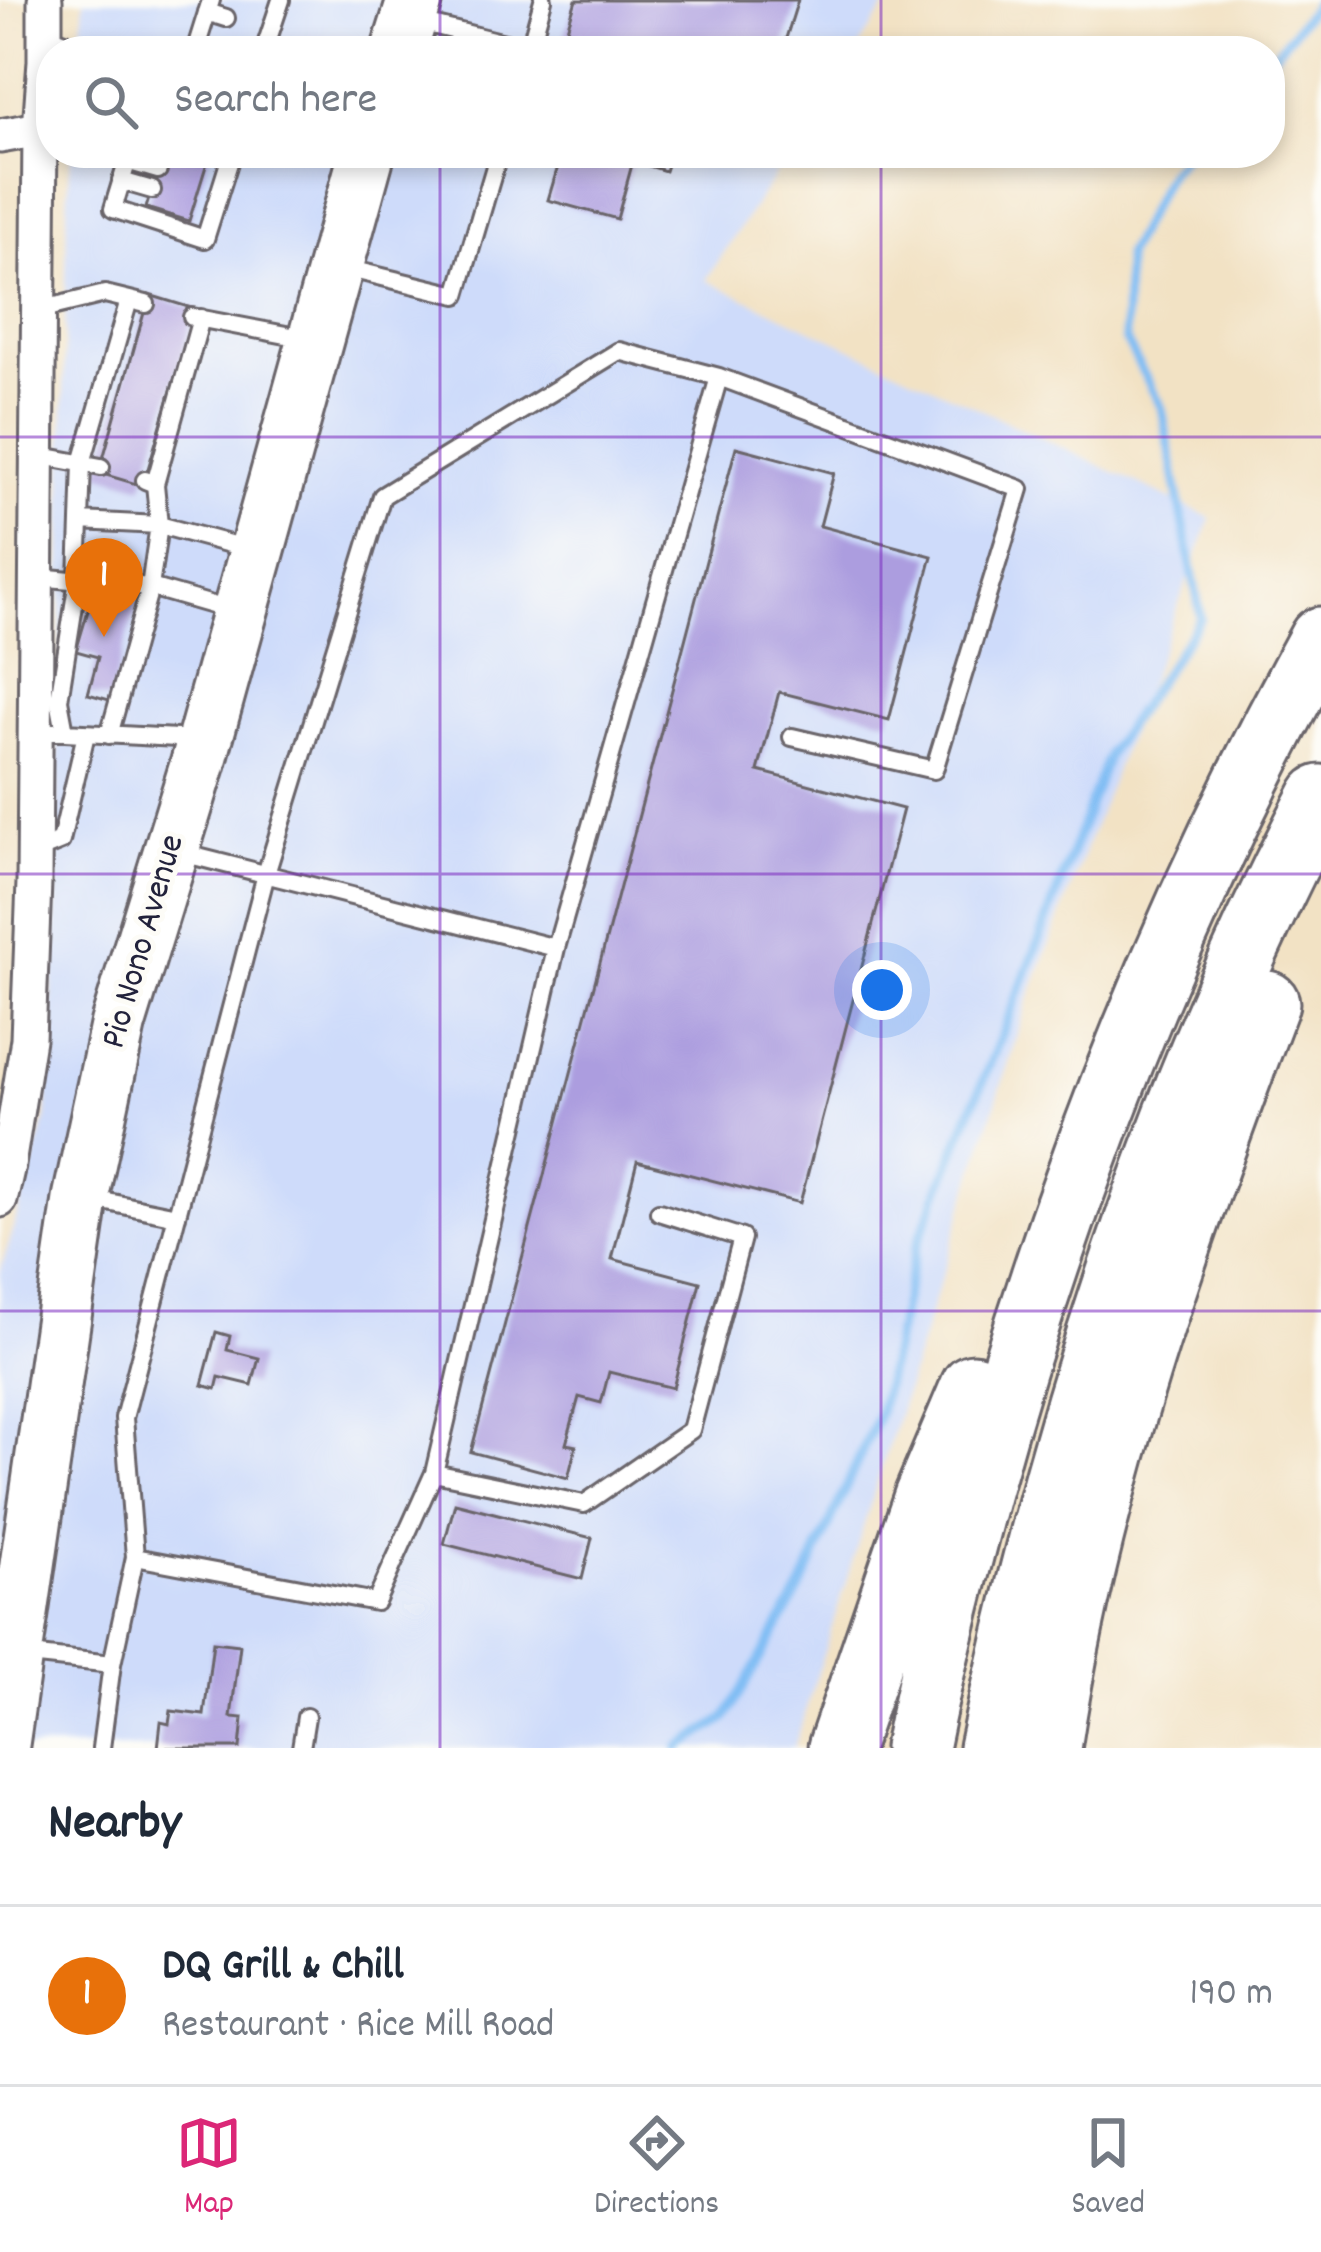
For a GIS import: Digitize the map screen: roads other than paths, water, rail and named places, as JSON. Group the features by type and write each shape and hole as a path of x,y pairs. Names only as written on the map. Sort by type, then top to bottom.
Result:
{"highway":[{"path":"916,1748 999,1414 1064,1209 1143,1005 1237,801 1321,639"},
{"path":"991,1748 1014,1639 1060,1468 1133,1229 1207,1037 1321,796"},
{"path":"1049,1748 1074,1613 1144,1353 1321,846"},
{"path":"840,1748 926,1497 987,1352 1064,1209"}],"main road":[{"name":"Pio Nono Avenue","path":"1,1748 11,1608 81,1196 118,1024 204,740 363,168"}],"street":[{"path":"46,0 46,34"},
{"path":"0,136 36,130"},
{"path":"0,1200 28,1039 34,852 50,732 37,577 40,168"}],"lane":[{"path":"263,36 280,0"},
{"path":"533,36 544,0"},
{"path":"199,36 209,6 226,18"},
{"path":"408,24 464,36"},
{"path":"46,34 51,36"},
{"path":"125,168 112,209 205,239 228,168"},
{"path":"154,168 158,170"},
{"path":"334,266 458,295 495,168"},
{"path":"121,181 152,190"},
{"path":"200,184 221,190"},
{"path":"194,203 214,209"},
{"path":"39,310 104,294 138,302 91,465 80,521 78,580 50,732 204,740"},
{"path":"110,735 150,587 159,525 150,482 197,317 314,340"},
{"path":"101,1748 134,1557 124,1418 266,874 382,496 619,351 719,377 1020,489 934,770 792,737"},
{"path":"134,1557 376,1602 434,1473 556,948 719,377"},
{"path":"38,455 91,465"},
{"path":"80,521 159,525 256,551"},
{"path":"37,577 150,587 239,613"},
{"path":"34,852 61,841 86,734"},
{"path":"171,850 556,948"},
{"path":"81,1196 177,1216"},
{"path":"434,1473 584,1504 692,1430 742,1238 659,1212"},
{"path":"11,1608 112,1664"},
{"path":"302,1748 306,1717"}],"waterway":[{"path":"1285,41 1318,0"},
{"path":"679,1748 726,1718 802,1586 879,1413 916,1247 1109,752 1201,618 1162,408 1125,339 1126,255 1173,168"}],"place":[{"name":"DQ Grill & Chill","path":"104,637"}]}
